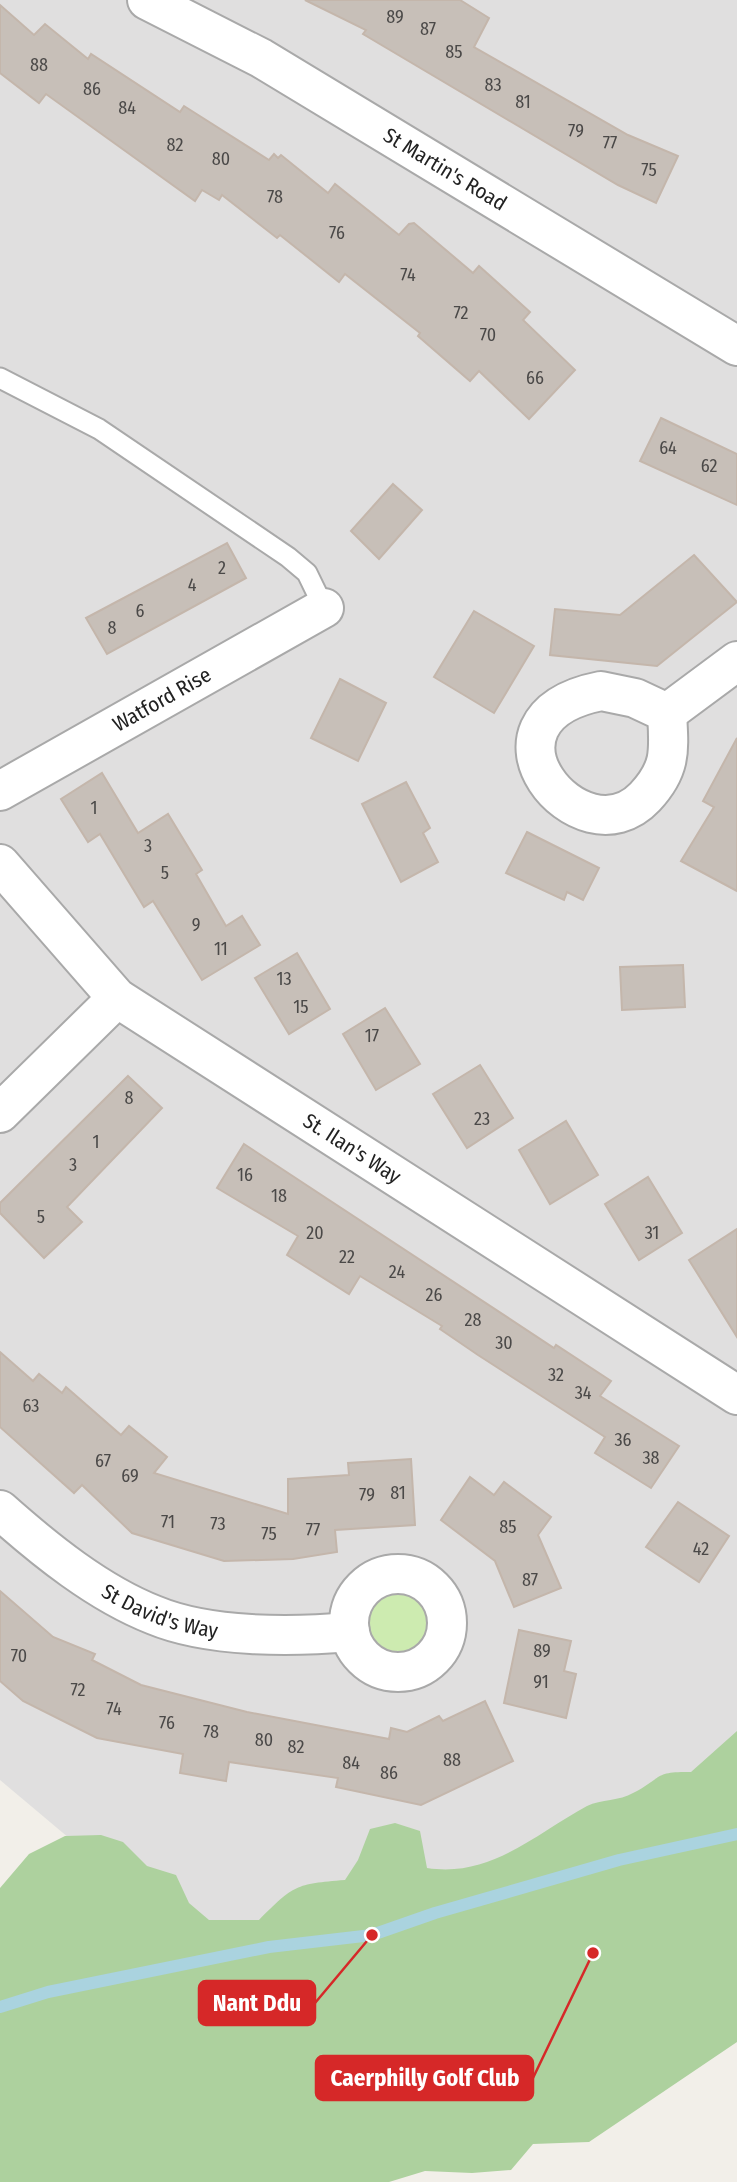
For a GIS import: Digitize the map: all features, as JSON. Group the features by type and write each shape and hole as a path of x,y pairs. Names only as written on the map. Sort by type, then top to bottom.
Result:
{"street":[{"name":"St Martin's Road","path":"148,0 261,58 737,346"},
{"name":"Watford Rise","path":"0,791 324,608"},
{"path":"667,713 737,661"},
{"name":"St. Ilan's Way","path":"0,864 117,998 737,1395"},
{"path":"0,1113 117,998"},
{"name":"St David's Way","path":"0,1510 95,1583 155,1616 215,1629 288,1637 350,1632"}],"lane":[{"path":"0,378 99,429 288,557 307,573 324,608"}],"shaded area":[{"path":"0,0 737,0 737,1851 264,2002 0,1780"}],"green space":[{"path":"399,1574 418,1578 434,1588 444,1604 448,1623 444,1642 434,1658 418,1668 399,1672 380,1668 364,1658 354,1642 350,1623 354,1604 364,1588 380,1578"},
{"path":"737,1731 737,2042 589,2142 533,2144 511,2170 472,2173 425,2171 389,2182 0,2182 0,1888 29,1854 65,1836 101,1835 123,1842 147,1866 176,1875 189,1903 209,1920 259,1920 296,1888 345,1880 358,1860 370,1829 395,1823 420,1831 427,1868 472,1866 512,1851 587,1806 628,1796 664,1774 691,1772"}],"building":[{"path":"305,0 460,0 489,18 474,47 628,135 678,156 656,203 618,185 363,34 366,30"},
{"path":"0,5 34,35 45,24 88,59 91,54 180,112 184,106 269,160 274,154 278,158 281,155 328,193 335,184 399,235 409,224 414,223 473,273 479,266 530,312 523,320 575,370 529,419 479,371 470,381 418,336 420,333 345,274 339,282 280,235 277,238 222,195 219,200 202,190 195,201 46,94 39,103 0,73"},
{"path":"661,418 737,454 737,505 640,461"},
{"path":"393,484 422,510 379,559 351,531"},
{"path":"227,543 246,578 107,654 86,618"},
{"path":"694,555 737,602 657,666 550,655 555,609 620,615"},
{"path":"474,611 534,646 494,713 434,677"},
{"path":"340,679 386,703 358,761 311,738"},
{"path":"737,738 737,891 681,861 714,807 703,801"},
{"path":"102,773 138,833 168,814 202,870 196,874 226,926 242,916 260,945 202,980 153,901 144,907 100,834 88,842 61,799"},
{"path":"406,782 430,828 423,833 438,862 401,882 362,804"},
{"path":"527,832 599,868 583,900 567,892 564,900 506,873"},
{"path":"297,953 330,1009 289,1034 255,978"},
{"path":"683,965 685,1007 622,1010 620,967"},
{"path":"385,1008 420,1064 376,1090 343,1034"},
{"path":"480,1065 513,1118 467,1148 433,1094"},
{"path":"128,1076 162,1108 67,1207 82,1222 44,1258 0,1213 0,1203"},
{"path":"566,1121 598,1175 550,1204 519,1150"},
{"path":"244,1144 554,1348 556,1345 611,1381 600,1396 679,1446 651,1488 595,1453 605,1437 478,1355 440,1329 442,1326 360,1276 349,1294 287,1255 298,1236 217,1188"},
{"path":"648,1177 682,1233 639,1260 605,1204"},
{"path":"737,1229 737,1337 689,1260"},
{"path":"0,1352 33,1381 39,1374 62,1393 66,1387 121,1435 129,1426 167,1457 154,1473 288,1514 288,1479 349,1475 348,1463 411,1459 415,1525 335,1530 337,1552 293,1559 224,1561 132,1533 82,1485 74,1493 0,1427"},
{"path":"470,1477 494,1495 504,1482 551,1517 538,1535 561,1588 514,1607 495,1561 441,1520"},
{"path":"678,1502 729,1536 699,1582 646,1547"},
{"path":"0,1591 53,1637 95,1654 92,1660 141,1685 247,1712 389,1739 391,1728 407,1732 439,1716 443,1721 485,1701 513,1761 421,1805 336,1787 338,1778 229,1762 226,1781 180,1773 183,1754 97,1738 23,1701 0,1681"},
{"path":"519,1630 571,1641 564,1671 576,1674 566,1718 504,1703"}],"waterway":[{"path":"0,2007 48,1992 269,1947 372,1935 435,1913 619,1860 737,1834"}],"place":[{"name":"Nant Ddu","path":"372,1935"},
{"name":"Caerphilly Golf Club","path":"593,1953"}]}
